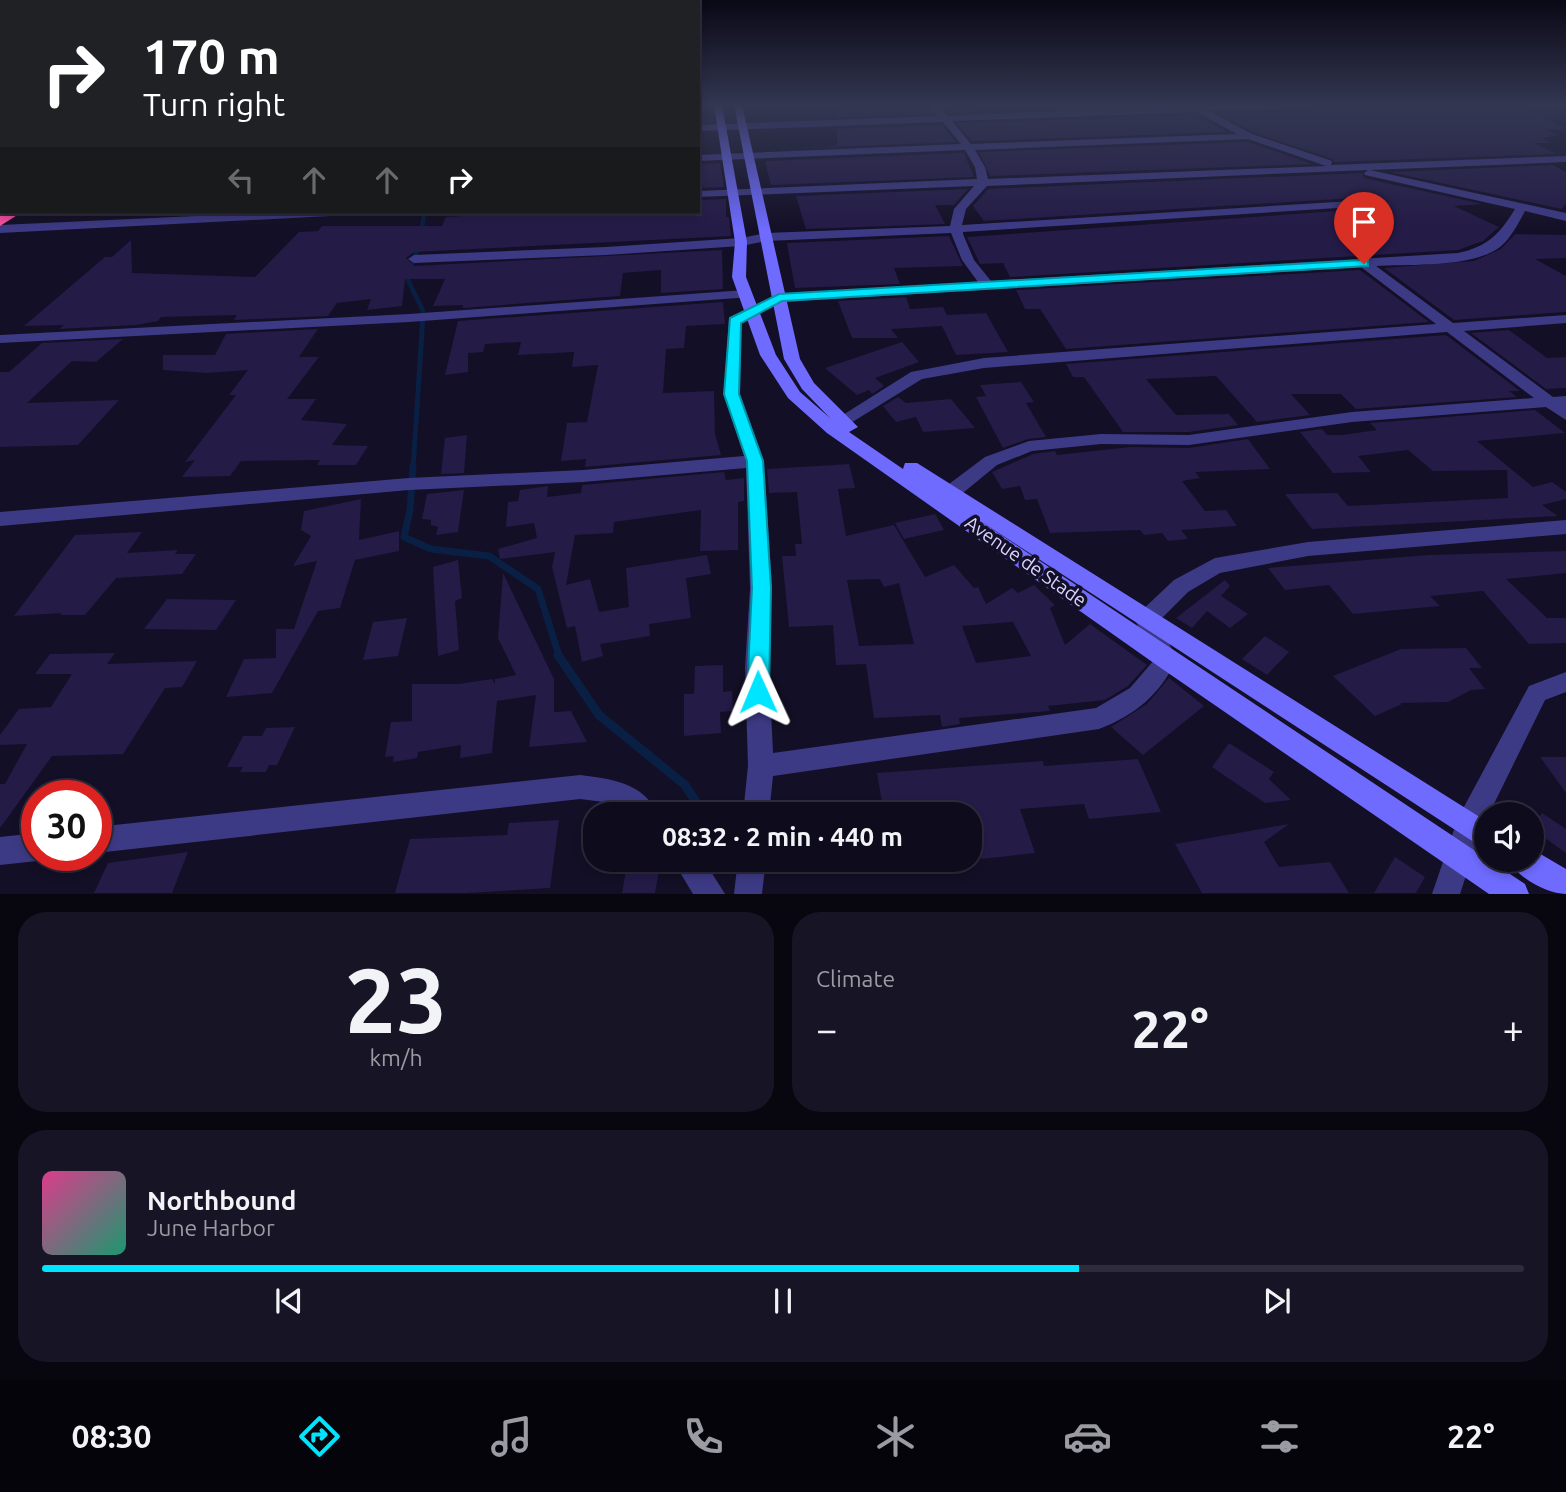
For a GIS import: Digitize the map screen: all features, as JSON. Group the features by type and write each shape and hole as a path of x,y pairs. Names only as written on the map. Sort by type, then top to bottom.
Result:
{"street":[{"name":"Avenue de Stade","path":"729,147 731,192 741,242 739,277 768,355 793,395 946,497 1166,659 1515,894"},
{"path":"743,147 749,158 754,192 792,359 838,426 917,375 984,363 1566,319"},
{"path":"700,158 999,147"},
{"path":"1282,147 1343,167 1566,217"},
{"path":"969,148 980,167 983,184"},
{"path":"700,194 1566,159"},
{"path":"983,184 970,194 955,215 954,229 970,264 989,287"},
{"path":"414,259 741,242 766,237 954,229 1353,204"},
{"path":"0,339 433,316 749,303 779,298 1364,264 1480,254 1503,240 1522,207"},
{"path":"0,229 308,214"},
{"path":"1364,264 1449,328 1557,401 1566,415"},
{"path":"749,303 734,321 732,394 755,461 761,588 757,668 761,766 757,802"},
{"path":"1474,830 1146,620 946,497 991,461 1029,446 1101,439 1189,440 1352,417 1557,401"},
{"path":"0,519 409,484 583,476 755,461"},
{"path":"1146,620 1181,586 1216,566 1308,549 1566,527"},
{"path":"761,766 1099,718 1128,705 1158,677 1166,659 1146,620"},
{"path":"1490,802 1537,693 1566,682"},
{"path":"112,838 580,787 618,792 630,802"},
{"path":"1446,894 1458,854 1474,835"},
{"path":"0,851 21,849"},
{"path":"695,872 711,894"},
{"path":"748,894 751,872"},
{"path":"1543,872 1566,886"}],"building":[{"path":"1121,147 1262,147 1312,164 990,176 979,152"},
{"path":"1297,147 1541,147 1556,154 1334,162 1333,159"},
{"path":"964,153 974,177 771,185 765,161"},
{"path":"720,163 724,187 700,188 700,164"},
{"path":"1553,165 1566,172 1566,203 1562,209 1390,172"},
{"path":"1362,173 1364,178 1482,204 1454,206 1499,227 1483,241 1458,250 1010,277 1003,263 980,264 967,237 1353,210 1361,205 1353,198 984,221 973,206 988,189"},
{"path":"968,189 954,205 935,205 945,224 806,229 796,196"},
{"path":"726,199 726,217 729,217 731,236 414,252 406,258 414,266 722,250 723,289 661,293 661,270 623,273 620,296 463,308 463,305 433,306 445,279 405,279 402,306 367,310 371,299 337,303 328,316 234,320 237,315 161,317 158,321 136,325 59,329 64,325 24,326 105,257 112,257 131,240 132,273 255,277 299,232 318,231 322,226 442,226 446,217 498,214 700,214 700,200"},
{"path":"1515,234 1566,235 1566,258 1535,259 1566,276 1566,312 1454,320 1384,268 1474,261 1501,249"},
{"path":"949,236 963,266 894,268 900,284 795,288 787,243"},
{"path":"1360,270 1429,322 1066,349 1040,309 1025,309 1016,290"},
{"path":"906,297 910,309 943,307 947,315 986,313 1008,352 956,355 942,326 891,329 898,338 852,338 838,301"},
{"path":"723,302 725,324 686,326 684,348 666,349 663,393 714,391 715,434 721,455 585,467 586,459 561,461 567,423 587,422 598,365 572,367 574,352 518,355 521,342 485,344 483,352 468,353 468,372 445,375 458,321"},
{"path":"318,329 299,357 319,357 287,399 316,399 301,420 347,424 332,445 368,446 356,465 317,465 320,460 241,461 230,476 182,477 195,460 185,462 236,395 229,395 248,370 207,373 163,370 163,355 215,355 226,334"},
{"path":"1509,330 1547,358 1566,357 1566,388 1546,389 1471,333"},
{"path":"1446,335 1520,391 1509,391 1517,397 1356,409 1341,394 1291,394 1310,415 1257,422 1216,376 1146,379 1176,415 1229,414 1238,425 1189,432 1123,432 1084,377 1073,377 1066,364"},
{"path":"123,339 96,362 72,361 27,403 119,400 78,445 0,447 0,372 9,372 42,343"},
{"path":"902,342 919,362 875,378 884,386 872,394 869,390 857,395 825,368"},
{"path":"1021,382 1034,402 1026,403 1046,437 1028,439 1003,448 976,397 986,396 980,385"},
{"path":"898,397 906,403 951,399 975,428 923,432 916,417 896,422 883,406"},
{"path":"1535,410 1565,433 1477,441 1533,487 1552,482 1566,492 1566,499 1542,505 1558,516 1312,529 1285,494 1337,493 1348,506 1508,498 1507,470 1433,471 1408,450 1358,456 1371,472 1333,473 1300,432 1322,429 1327,435 1342,435 1377,430 1370,423"},
{"path":"467,435 464,473 441,474 445,438"},
{"path":"1248,439 1270,469 1195,472 1200,478 1182,481 1205,511 1226,510 1237,526 1181,530 1188,539 1168,541 1162,533 1144,535 1140,530 1050,533 1037,499 1025,500 1020,486 1002,489 992,472 1033,454 1055,451 1057,455 1130,447 1189,448"},
{"path":"849,464 855,488 838,489 846,536 894,525 925,577 954,565 974,588 978,587 986,604 1012,588 1018,593 1034,585 1055,605 1050,608 1065,645 1090,624 1147,665 1128,686 1105,700 1048,706 1050,711 959,718 960,724 942,727 940,715 874,718 866,664 836,665 833,625 789,627 782,556 796,556 795,544 802,544 797,492 769,493 767,469","holes":["880,579 884,587 899,583 914,644 859,646 847,580","1013,622 1031,656 976,663 962,626"]},
{"path":"724,472 726,480 744,478 744,501 738,502 738,550 700,551 701,510 614,522 613,533 575,535 566,585 590,579 599,612 629,607 626,568 707,555 711,574 686,578 691,618 649,624 650,636 600,644 603,656 582,662 575,626 567,628 552,567 555,552 500,559 498,549 537,538 534,523 506,527 508,502 518,501 520,490 548,486 547,497 581,493 582,485"},
{"path":"464,490 458,532 436,535 438,527 431,525 431,520 422,519 427,494"},
{"path":"361,499 359,540 399,531 399,551 355,560 340,608 318,611 272,693 226,697 244,659 276,658 276,629 294,629 317,561 293,566 311,536 301,530 304,511"},
{"path":"935,514 944,530 904,539 895,523"},
{"path":"142,532 127,553 178,550 175,554 196,554 182,574 116,578 85,615 60,615 62,613 14,616 75,535"},
{"path":"1566,551 1566,573 1506,579 1547,618 1566,618 1566,643 1529,644 1483,591 1430,596 1440,606 1353,614 1329,585 1285,590 1268,568 1428,555"},
{"path":"458,560 462,598 455,601 459,650 438,656 433,567"},
{"path":"503,573 554,679 554,712 571,711 587,742 529,747 536,695 497,701 492,753 460,758 461,745 418,752 417,758 393,762 394,756 385,757 391,722 412,721 412,684 459,684 492,679 495,684 495,679 516,675 498,638"},
{"path":"1225,580 1230,586 1221,596 1248,614 1230,628 1207,611 1192,628 1176,618"},
{"path":"167,599 236,600 216,630 144,629"},
{"path":"407,618 398,656 363,660 373,622"},
{"path":"1265,636 1289,652 1267,675 1242,659"},
{"path":"1466,648 1482,668 1469,668 1485,689 1471,690 1448,702 1400,703 1402,704 1375,716 1333,676 1401,649"},
{"path":"115,653 107,664 197,661 182,687 165,688 123,754 52,756 35,780 21,780 21,799 0,828 0,784 5,784 27,744 0,745 0,735 19,709 51,707 72,674 35,674 50,654"},
{"path":"723,665 723,692 732,691 733,711 720,712 721,733 684,736 684,694 694,694 695,666"},
{"path":"1169,678 1204,706 1143,755 1111,727 1147,704"},
{"path":"295,727 277,765 269,765 266,772 240,772 243,767 227,767 243,736 262,736 266,728"},
{"path":"1229,743 1274,772 1269,779 1291,800 1265,803 1212,767"},
{"path":"1540,757 1566,757 1566,793"},
{"path":"1138,759 1161,812 1089,819 1084,804 1020,809 1035,853 982,859 982,802 882,802 877,773 1043,761 1044,766"},
{"path":"1544,814 1566,829 1566,853 1544,837"},
{"path":"559,820 550,888 466,893 395,893 410,839 507,835 509,823"},
{"path":"1289,824 1264,842 1279,867 1330,862 1349,893 1202,893 1175,844"},
{"path":"188,852 172,893 94,893 104,871 112,871 112,862"},
{"path":"1395,857 1425,877 1416,893 1374,893"},
{"path":"626,872 659,872 655,893 622,893"}],"waterway":[{"path":"421,234 424,215"},
{"path":"419,245 407,278 423,316"},
{"path":"413,468 423,316"},
{"path":"413,466 410,510 404,537 431,549 489,556 538,589 559,656"},
{"path":"558,655 599,715 685,785 696,802"}],"route":[{"path":"758,692 761,588 755,461 732,394 731,338 734,321 779,298 1364,264"}]}
